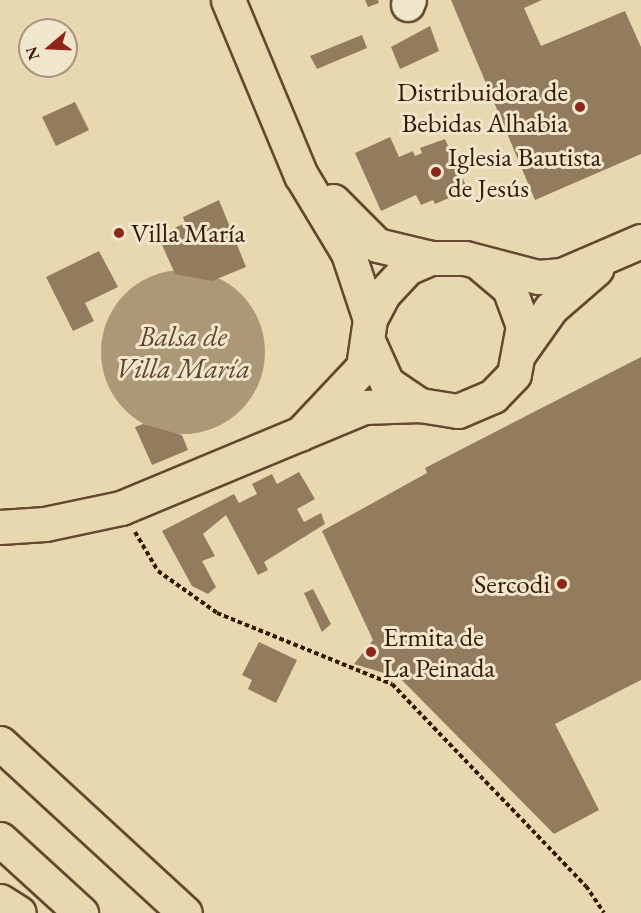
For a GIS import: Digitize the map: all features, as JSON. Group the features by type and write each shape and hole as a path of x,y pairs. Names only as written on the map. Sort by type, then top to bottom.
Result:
{"highway":[{"path":"228,0 293,146 301,175 348,253 369,331 387,383 420,405"},
{"path":"293,146 341,214 377,245 431,258 465,258 538,277 562,275 632,245"},
{"path":"520,352 551,308 632,245"},
{"path":"300,434 347,389 363,367 369,331 393,281 431,258"},
{"path":"0,527 45,525 121,508 364,407 420,405 458,411 493,396 514,374 520,352 523,326 509,288 492,270 465,258"},
{"path":"0,743 185,913"},
{"path":"0,839 81,913"},
{"path":"0,901 19,913"}],"path":[{"path":"121,508 158,571 217,613 392,684 585,885 604,913"}],"water":[{"name":"Balsa de Villa María","path":"183,270 199,271 214,276 241,294 259,321 264,336 264,368 259,383 241,410 214,428 199,433 183,434 167,433 152,428 125,410 107,383 102,368 101,352 102,336 107,321 125,294 152,276 167,271"}],"building":[{"path":"365,0 378,0 379,3 368,7"},
{"path":"451,0 542,0 524,8 541,46 625,11 641,47 641,154 535,200"},
{"path":"430,26 439,51 400,69 391,47"},
{"path":"362,35 367,48 317,69 310,56"},
{"path":"75,102 89,130 56,146 42,117"},
{"path":"390,137 399,157 413,151 415,156 422,153 420,148 445,139 456,163 466,167 462,177 468,190 435,204 433,200 421,205 416,195 381,211 355,153"},
{"path":"219,200 246,267 212,281 175,274 158,236 185,223 183,217"},
{"path":"99,251 118,287 85,303 94,321 73,331 46,277"},
{"path":"641,357 641,680 555,724 599,810 554,834 387,665 384,673 354,664 373,640 322,531 427,473 425,468"},
{"path":"143,424 182,435 188,450 152,465 135,427"},
{"path":"299,472 315,499 297,509 304,522 321,513 325,524 264,562 268,570 258,575 226,515 203,534 215,556 202,561 216,587 208,594 192,586 162,531 234,494 239,503 257,494 252,484 272,474 277,484"},
{"path":"313,589 331,624 322,632 304,593"},
{"path":"259,642 297,660 276,703 248,689 252,680 242,675"}],"place":[{"name":"Distribuidora de Bebidas Alhabia","path":"580,107"},
{"name":"Iglesia Bautista de Jesús","path":"436,172"},
{"name":"Villa María","path":"119,233"},
{"name":"Sercodi","path":"562,584"},
{"name":"Ermita de La Peinada","path":"371,652"}]}
